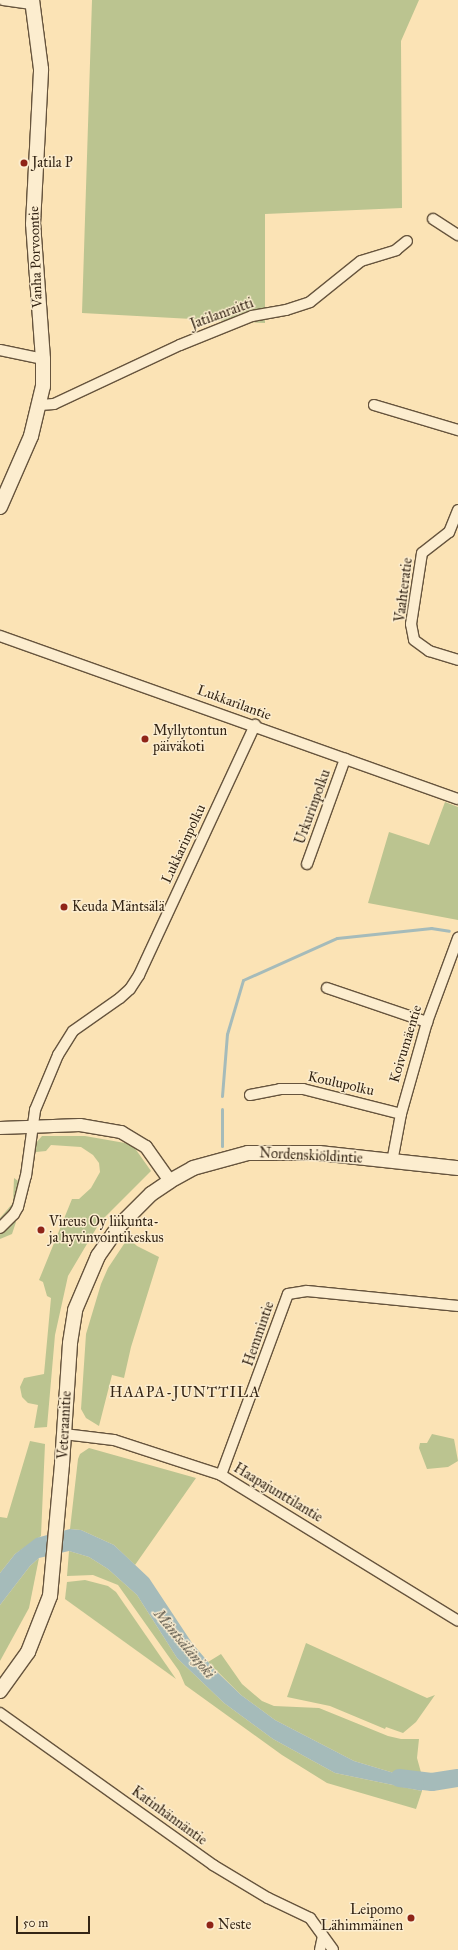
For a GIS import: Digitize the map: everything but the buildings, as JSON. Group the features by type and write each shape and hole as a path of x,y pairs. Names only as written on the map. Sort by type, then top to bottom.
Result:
{"main road":[{"name":"Vanha Porvoontie","path":"0,507 30,436 40,405 43,359 33,224 41,69 32,2"},
{"name":"Nordenskiöldintie","path":"170,1181 193,1168 248,1152 319,1153 458,1168"},
{"name":"Veteraanitie","path":"0,1691 28,1652 37,1635 50,1596 59,1501 70,1343 75,1310 98,1256 120,1225 151,1194 170,1181"}],"street":[{"path":"3,0 32,2"},
{"path":"433,219 458,235"},
{"name":"Jatilanraitti","path":"40,405 54,404 172,348 252,316 286,310 310,302 362,261 396,250 407,241"},
{"path":"0,350 43,359"},
{"path":"374,405 458,430"},
{"name":"Vaahteratie","path":"458,510 449,532 422,554 411,624 414,640 429,651 458,660"},
{"name":"Lukkarilantie","path":"0,636 458,799"},
{"name":"Lukkarinpolku","path":"0,1228 14,1214 18,1207 26,1176 32,1127 41,1094 64,1043 73,1031 130,989 139,975 255,726"},
{"name":"Urkurinpolku","path":"307,864 345,759"},
{"name":"Koivumäentie","path":"392,1162 401,1114 427,1022 458,938"},
{"path":"326,988 427,1022"},
{"name":"Koulupolku","path":"250,1096 280,1089 303,1089 401,1114"},
{"path":"0,1128 80,1125 121,1132 146,1147 170,1181"},
{"name":"Hemmintie","path":"221,1475 288,1294 307,1291 458,1306"},
{"name":"Haapajunttilantie","path":"64,1434 114,1440 221,1475 458,1621"},
{"name":"Katinhännäntie","path":"0,1712 213,1866 268,1898 310,1918 318,1926 333,1950"},
{"path":"320,1950 323,1936"}],"green space":[{"path":"92,0 419,0 401,41 402,208 265,214 265,323 82,313"},
{"path":"445,802 458,807 458,920 368,903 389,832 429,845"},
{"path":"42,1136 85,1136 125,1143 134,1147 151,1171 100,1222 68,1276 55,1335 47,1427 34,1428 38,1405 28,1403 22,1397 20,1387 24,1378 44,1374 51,1298 47,1296 43,1282 39,1280 72,1199 79,1199 91,1188 100,1172 99,1163 93,1155 81,1147 51,1145 46,1151 36,1152 35,1144"},
{"path":"14,1178 21,1183 12,1211 0,1224 0,1218 13,1203"},
{"path":"13,1220 16,1222 12,1234 0,1239 0,1232"},
{"path":"128,1238 137,1246 159,1257 131,1347 124,1378 112,1375 99,1426 86,1418 81,1409 86,1334 101,1284 108,1268"},
{"path":"432,1434 454,1439 458,1461 448,1467 427,1469 419,1448 420,1443 427,1443"},
{"path":"30,1441 45,1444 41,1536 15,1554 0,1573 0,1517 7,1518"},
{"path":"89,1448 196,1478 135,1565 114,1545 81,1530 70,1529 78,1459 80,1454"},
{"path":"69,1551 89,1557 108,1569 137,1595 177,1658 224,1703 273,1739 335,1773 422,1791 416,1809 327,1783 282,1755 185,1685 179,1671 118,1585 93,1575 67,1576"},
{"path":"39,1558 29,1608 0,1661 0,1605 30,1566"},
{"path":"85,1580 108,1586 116,1592 176,1679 65,1599 67,1582"},
{"path":"306,1643 427,1698 435,1695 416,1722 403,1733 386,1727 385,1729 330,1706 287,1697"},
{"path":"221,1654 242,1684 262,1701 274,1706 319,1708 388,1736 401,1739 419,1739 417,1758 422,1776 404,1776 354,1761 275,1720 241,1695 208,1662"}],"water":[{"path":"70,1529 81,1530 114,1545 149,1578 192,1643 215,1670 241,1695 275,1720 354,1761 404,1776 422,1776 422,1791 335,1773 273,1739 224,1703 177,1658 137,1595 108,1569 89,1557 69,1551 39,1558 30,1566 0,1605 0,1573 15,1554 36,1538"}],"waterway":[{"path":"222,1096 227,1034 243,980 337,938 431,928 449,931"},
{"path":"222,1109 222,1146"},
{"name":"Mäntsälänjoki","path":"399,1778 432,1782 458,1778"}],"place":[{"name":"Jatila P","path":"24,163"},
{"name":"Myllytontun päiväkoti","path":"145,739"},
{"name":"Keuda Mäntsälä","path":"64,907"},
{"name":"Vireus Oy liikunta- ja hyvinvointikeskus","path":"41,1230"},
{"name":"Leipomo Lähimmäinen","path":"411,1918"},
{"name":"Neste","path":"210,1925"}],"district":[{"name":"HAAPA-JUNTTILA","path":"185,1393"}]}
